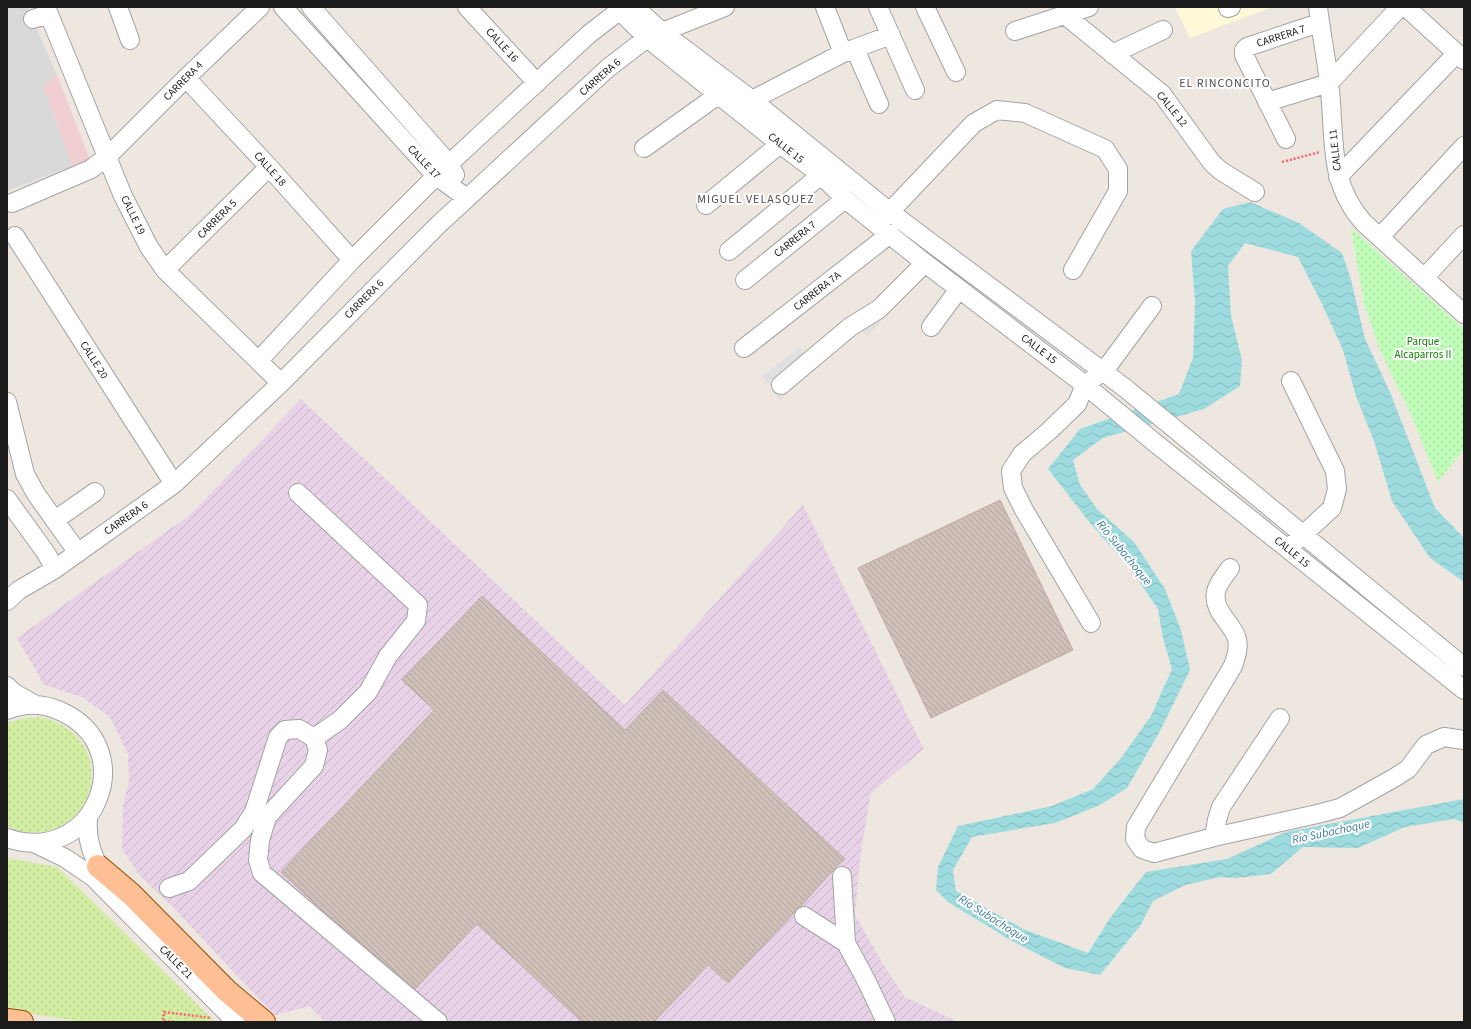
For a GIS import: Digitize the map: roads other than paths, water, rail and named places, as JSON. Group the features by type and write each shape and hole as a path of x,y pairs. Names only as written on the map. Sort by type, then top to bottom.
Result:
{"main road":[{"path":"98,866 131,894 227,991 264,1022"},
{"path":"7,1020 22,1022"}],"street":[{"path":"118,7 130,40"},
{"name":"CARRERA 4","path":"12,203 91,169 107,157 260,7"},
{"name":"CALLE 17","path":"283,7 468,198"},
{"name":"CALLE 17","path":"311,7 443,171"},
{"name":"CALLE 16","path":"467,7 537,83"},
{"name":"CARRERA 6","path":"7,601 19,590 55,569 174,484 281,383 437,226 608,68 654,35 725,7"},
{"path":"825,7 879,104"},
{"path":"878,7 915,90"},
{"path":"926,7 956,72"},
{"path":"1015,31 1090,7 1106,49 1163,30"},
{"path":"1286,138 1267,102 1329,83 1400,7"},
{"path":"1338,177 1460,57 1406,7"},
{"path":"259,360 352,260 443,171 588,35 624,8"},
{"name":"CALLE 15","path":"624,8 718,95 821,175 845,199 925,263 1085,385 1464,690"},
{"name":"CALLE 19","path":"42,14 107,157 123,196 149,247 165,270 281,383"},
{"name":"CALLE 12","path":"1065,15 1162,94 1212,163 1221,171 1255,192"},
{"name":"CALLE 11","path":"1319,15 1329,83 1334,148 1338,177 1354,212 1364,223 1464,314"},
{"name":"CARRERA 7","path":"1267,102 1244,55 1244,50 1247,47 1319,15"},
{"name":"CALLE 15","path":"654,35 752,100 890,212 1125,388 1464,666"},
{"path":"752,100 849,51 891,35"},
{"name":"CALLE 18","path":"186,78 352,260"},
{"path":"644,148 718,95"},
{"name":"CARRERA 7A","path":"744,348 884,229 890,212 974,124 997,110 1025,113 1104,149 1118,169 1118,191 1073,270"},
{"path":"706,206 780,144"},
{"path":"1380,237 1464,146"},
{"name":"CARRERA 5","path":"165,270 269,168"},
{"path":"728,251 821,175"},
{"name":"CARRERA 7","path":"745,280 845,199"},
{"path":"1424,278 1464,235"},
{"name":"CALLE 20","path":"15,236 174,484"},
{"path":"781,385 850,328 879,309 925,263"},
{"path":"931,306 956,286"},
{"path":"931,327 956,286"},
{"path":"1091,623 1024,510 1013,488 1011,471 1022,454 1049,431 1076,404 1085,385 1103,371 1152,306"},
{"path":"1288,549 1332,508 1337,489 1335,472 1291,380"},
{"path":"7,402 25,474 78,552"},
{"path":"55,520 94,492"},
{"path":"298,493 418,605 416,621 388,656 368,692 340,720 314,738"},
{"path":"7,499 55,569"},
{"path":"1230,568 1216,590 1216,597 1217,606 1237,638 1237,652 1232,666 1136,827 1135,839 1142,849 1154,853 1214,837 1340,808 1408,769 1426,745 1444,737 1464,740"},
{"path":"7,686 14,693 34,704 53,708 71,715 86,728 97,744 102,763 103,782 98,801 88,818 72,831 54,840 34,843 7,838"},
{"path":"7,710 34,704"},
{"path":"1214,837 1217,820 1222,807 1280,718"},
{"path":"169,888 189,881 260,814 314,766 318,750 314,738 299,729 285,730 278,737 260,814 258,860 262,873 438,1022"},
{"name":"CALLE 21","path":"88,818 87,831 89,844 98,866 116,901"},
{"name":"CALLE 21","path":"34,843 65,858 93,877 236,1022"},
{"path":"842,876 846,943 886,1022"},
{"path":"804,916 846,943"}],"water":[{"name":"Río Subachoque","path":"1250,202 1299,223 1342,253 1351,280 1365,339 1390,392 1435,508 1464,538 1464,582 1430,558 1392,501 1374,441 1356,396 1343,350 1298,257 1245,243 1228,266 1231,316 1242,360 1240,386 1204,409 1103,438 1073,460 1080,485 1097,509 1134,542 1165,589 1181,630 1190,670 1159,733 1127,788 1100,805 1055,823 972,837 953,870 956,891 1023,929 1088,953 1110,918 1146,872 1227,859 1286,832 1464,799 1464,823 1454,819 1405,827 1358,848 1303,847 1271,874 1236,878 1220,877 1185,885 1153,901 1140,926 1100,975 1065,968 1012,941 948,902 936,890 938,867 958,826 1052,806 1093,789 1121,758 1151,716 1172,669 1163,638 1158,609 1130,568 1090,523 1048,469 1080,429 1179,394 1193,358 1195,302 1191,251 1223,209"}],"district":[{"name":"EL RINCONCITO","path":"1225,83"},
{"name":"MIGUEL VELASQUEZ","path":"756,199"}],"park label":[{"name":"Parque Alcaparros II","path":"1423,347"}]}
